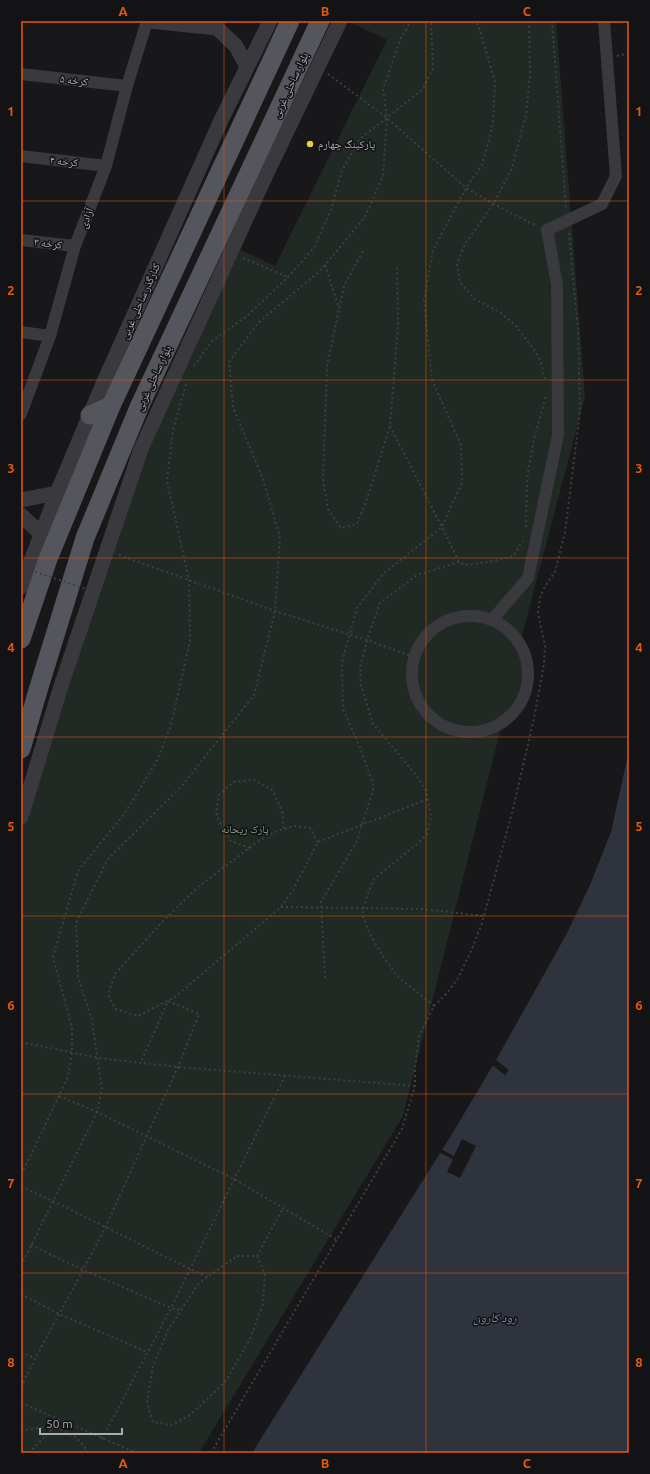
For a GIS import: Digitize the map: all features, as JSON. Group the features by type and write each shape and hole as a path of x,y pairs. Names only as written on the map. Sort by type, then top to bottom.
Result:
{"main road":[{"path":"21,639 48,559 112,403 290,21"},
{"name":"بلوار ساحلی غربی","path":"21,749 38,687 85,538 140,405 320,21"},
{"path":"238,131 264,142"},
{"path":"103,384 112,403"},
{"path":"90,415 112,403"}],"street":[{"path":"149,21 217,28 236,46 247,67"},
{"name":"آزادی","path":"21,413 50,336 75,246 106,166 127,86 149,21"},
{"name":"کنارگذر ساحلی غربی","path":"21,587 57,493 103,384 222,118 270,21"},
{"path":"21,817 62,683 141,449 340,21"},
{"path":"492,620 528,578 558,434 557,285 548,230 602,204 616,176 604,21"},
{"name":"کرخه ۵","path":"21,74 127,86"},
{"name":"کرخه ۴","path":"21,156 106,166"},
{"name":"کرخه ۳","path":"21,240 75,246"},
{"path":"21,332 50,336"},
{"path":"21,500 57,493"},
{"path":"21,515 41,534"},
{"path":"467,616 492,620 508,629 520,643 527,660 529,678 525,695 516,711 502,723 486,731 468,733 450,729 435,721 422,708 414,692 411,674 414,657 423,640 437,626 454,618 467,616"}],"path":[{"path":"21,1266 97,1112 102,1089 99,1058 92,1022 78,976 76,923 108,859 182,786 254,696 275,611 280,537 263,479 233,407 229,362 258,322 320,271 365,217 383,176 387,118 383,89 400,40 411,21"},
{"path":"193,367 211,342 247,316 288,277 314,248 331,209 342,170 361,138 422,90 433,69 431,21"},
{"path":"325,978 321,902 357,840 374,787 360,747 343,709 342,662 349,634 357,608 384,574 442,527 462,483 461,445 432,380 424,301 433,250 466,188 482,166 493,124 495,82 476,21"},
{"path":"529,21 530,75 526,115 512,168 494,203 465,244 457,264 460,282 474,299 500,312 516,326 536,351 541,362 546,382"},
{"path":"211,1453 402,1129 416,1086 415,1069 420,1036 434,1006 457,980 471,951 484,916 513,809 534,718 544,664 545,646 538,613 540,598 545,586 555,572 565,532 580,412 578,324 570,235 567,221 552,21"},
{"path":"318,67 387,118 466,188 510,213 548,230"},
{"path":"363,251 344,286 327,366 323,480 328,508 341,528 357,524 368,496 390,426 398,326 397,268"},
{"path":"231,253 288,277"},
{"path":"325,265 339,310"},
{"path":"21,1174 68,1076 72,1053 72,1028 53,957 78,871 125,813 158,759 171,725 190,641 189,580 167,481 173,430 187,380"},
{"path":"526,530 527,479 534,439 548,389"},
{"path":"390,426 459,562 465,565 494,561 513,556 525,538"},
{"path":"106,551 275,611 349,634 414,657"},
{"path":"434,1006 398,977 384,958 370,934 362,914 373,880 417,844 426,834 432,818 426,790 416,775 373,724 361,685 360,668 367,640 380,603 417,575 459,562"},
{"path":"21,567 95,592"},
{"path":"250,848 231,841 222,828 216,813 219,795 233,782 254,780 272,790 282,812 284,829"},
{"path":"318,842 310,828 294,826 277,831 250,848 198,887 163,921 115,974 108,994 115,1009 138,1016 175,997 281,907 318,842 428,799"},
{"path":"281,907 423,909 484,916"},
{"path":"141,1062 168,1001"},
{"path":"21,1387 105,1228 178,1067 199,1014 168,1001"},
{"path":"21,1042 99,1058 178,1067 416,1086"},
{"path":"102,1439 171,1308 285,1076"},
{"path":"59,1096 97,1112 234,1179 337,1240"},
{"path":"21,1187 53,1201 190,1269 208,1276"},
{"path":"257,1256 236,1256 199,1283 168,1330 153,1366 147,1403 153,1422 171,1425 189,1416 225,1382 250,1339 263,1304 264,1274 257,1256 283,1208"},
{"path":"31,1245 83,1270 171,1308 181,1310"},
{"path":"21,1294 59,1314 147,1352"},
{"path":"21,1352 35,1359"},
{"path":"21,1403 137,1453"},
{"path":"21,1432 36,1428 54,1427 73,1435 89,1453"},
{"path":"29,1453 54,1427"}],"green space":[{"name":"پارک ریحانه","path":"348,21 556,21 585,397 520,643 529,699 502,724 403,1116 199,1453 21,1453 21,791 155,416 233,246 275,266 387,40"}],"water":[{"name":"رود کارون","path":"629,750 629,1453 252,1453 452,1134 496,1060 566,935 590,885 611,832"}],"pier":[{"path":"496,1060 509,1070 505,1075 492,1065"},
{"path":"462,1139 476,1146 460,1178 447,1172 453,1159 440,1153 442,1150 454,1156"}],"place":[{"name":"پارکینگ چهارم","path":"310,144"}]}
